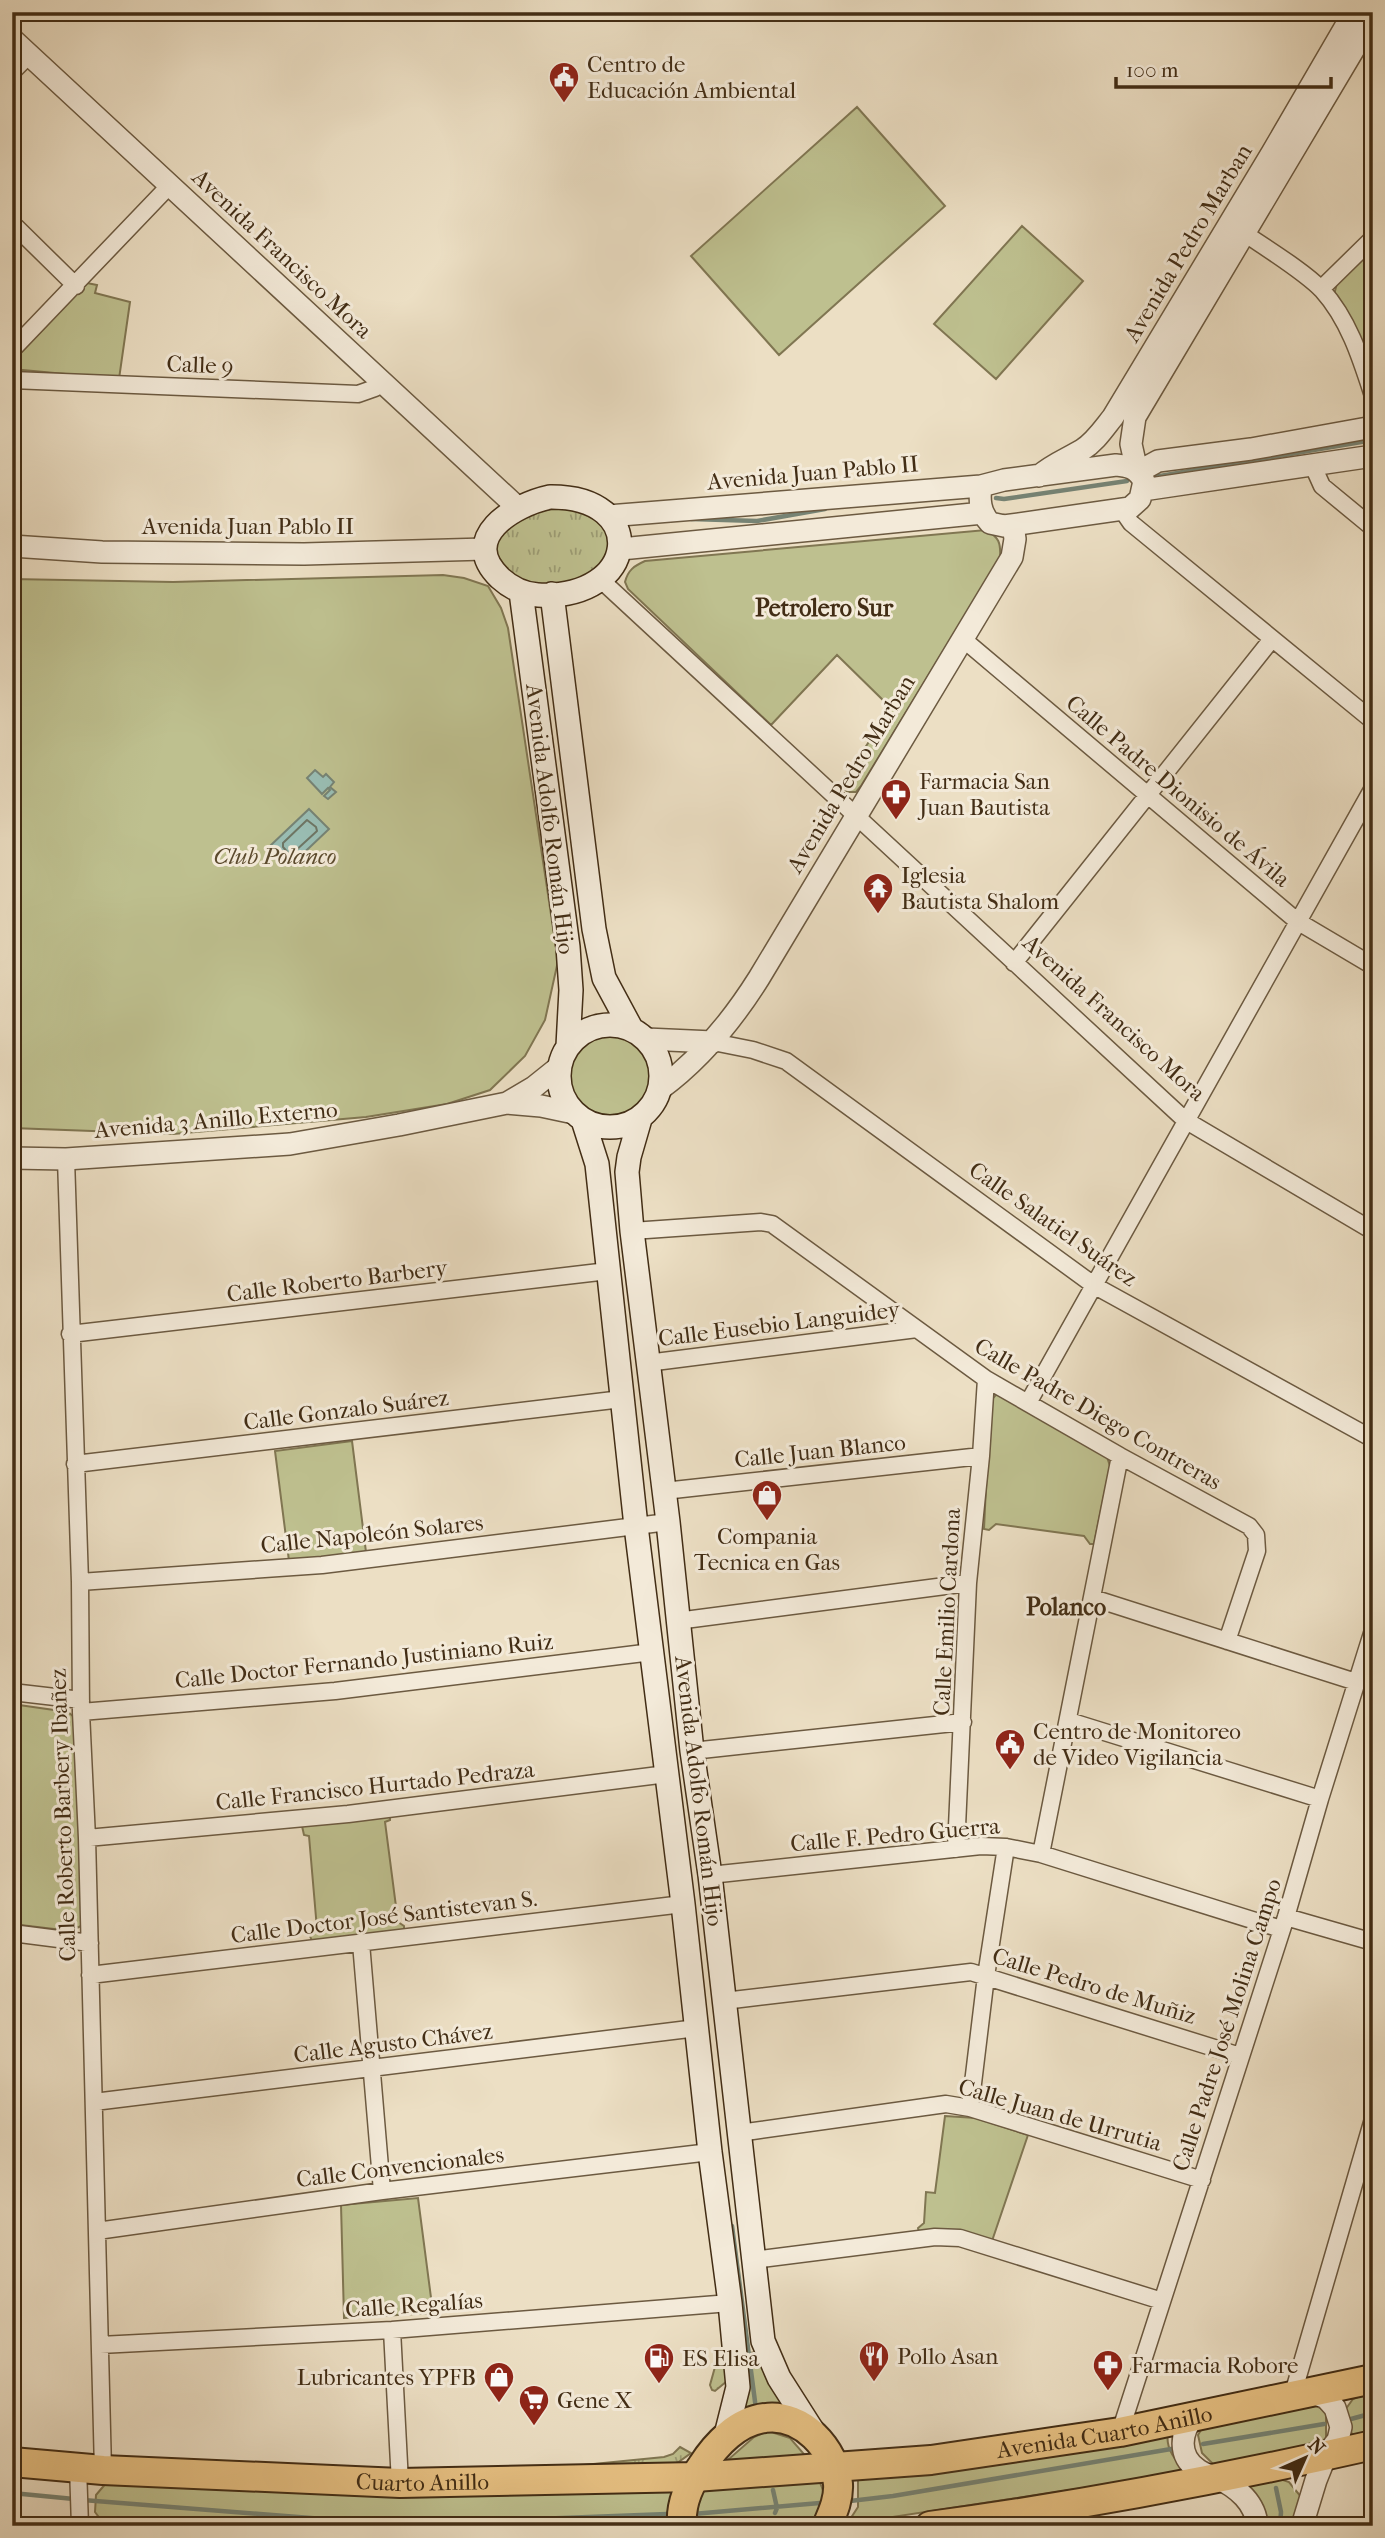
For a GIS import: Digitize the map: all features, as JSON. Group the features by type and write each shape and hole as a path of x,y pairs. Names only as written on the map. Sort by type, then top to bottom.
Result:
{"highway":[{"name":"Avenida Cuarto Anillo","path":"829,2458 887,2463 931,2460 1120,2432 1373,2379"},
{"path":"794,2405 847,2444 887,2463"},
{"path":"682,2526 684,2499 695,2477 725,2439 749,2423 765,2418 781,2418 799,2425 829,2458 838,2484 837,2502 827,2526"},
{"path":"930,2526 1111,2497 1373,2445"},
{"name":"Cuarto Anillo","path":"12,2462 86,2475 400,2483 695,2477 829,2458"}],"main road":[{"path":"550,497 570,497 591,504 608,516 619,531 621,549 617,561 601,580 576,591 552,594 521,592 508,585 494,572 485,549 489,533 500,520 517,508 550,497"},
{"name":"Avenida Adolfo Román Hijo","path":"521,592 568,947 571,990 564,1056"},
{"name":"Avenida Adolfo Román Hijo","path":"552,594 594,929 604,978 639,1034"},
{"path":"615,1025 639,1034 660,1062 660,1089 649,1110 627,1125 612,1128 597,1126 579,1117 564,1099 559,1084 564,1056 581,1033 597,1026 615,1025"},
{"name":"Avenida Adolfo Román Hijo","path":"579,1117 597,1164 636,1526 730,2303 737,2387 725,2439"},
{"name":"Avenida Adolfo Román Hijo","path":"640,1118 627,1172 632,1231 763,2341 794,2405 829,2458"},
{"path":"597,1164 632,1231"},
{"path":"717,2206 747,2204"}],"street":[{"name":"Avenida Pedro Marban","path":"1039,476 1053,463 1083,449 1113,416 1354,12"},
{"name":"Avenida Pedro Marban","path":"1140,477 1131,444 1135,417 1373,17"},
{"name":"Avenida Francisco Mora","path":"12,39 517,508"},
{"path":"12,72 29,55"},
{"path":"12,350 170,186"},
{"path":"16,227 76,286"},
{"path":"1244,233 1321,289 1338,311 1351,335 1373,396"},
{"path":"1321,289 1373,238"},
{"name":"Calle 9","path":"12,380 359,394 382,382"},
{"path":"981,486 983,513 989,523 997,526 1122,510 1130,508 1140,499 1140,477 1158,461 1251,449 1373,427"},
{"path":"1140,477 1313,466 1373,456"},
{"name":"Avenida Juan Pablo II","path":"608,516 981,486 1116,466 1127,466 1140,477"},
{"path":"1313,466 1322,486 1373,528"},
{"path":"1122,510 1131,523 1373,721"},
{"path":"621,549 983,513"},
{"name":"Avenida Pedro Marban","path":"660,1089 713,1042 739,1010 1012,557 1015,539 1013,525"},
{"name":"Avenida Juan Pablo II","path":"12,547 102,552 304,554 485,549"},
{"name":"Avenida Francisco Mora","path":"601,580 1185,1120 1373,1231"},
{"name":"Calle Padre Dionisio de Ávila","path":"963,639 1297,921 1373,966"},
{"path":"1014,963 1272,639"},
{"path":"1028,1403 1373,788"},
{"path":"639,1034 713,1042"},
{"name":"Calle Salatiel Suárez","path":"713,1042 753,1050 786,1062 1096,1286 1373,1439"},
{"name":"Avenida 3 Anillo Externo","path":"507,1103 534,1087 564,1056"},
{"name":"Avenida 3 Anillo Externo","path":"12,1158 66,1159 290,1144 507,1103 541,1106 579,1117"},
{"name":"Calle Roberto Barbery Ibañez","path":"66,1159 100,2345 79,2521"},
{"name":"Calle Padre Diego Contreras","path":"632,1231 761,1222 772,1224 986,1379 1248,1526 1256,1535 1257,1551 1227,1641"},
{"name":"Calle Roberto Barbery","path":"70,1334 608,1271"},
{"name":"Calle Eusebio Languidey","path":"647,1363 917,1329"},
{"name":"Calle Emilio Cardona","path":"956,1849 968,1583 986,1379"},
{"name":"Calle Gonzalo Suárez","path":"75,1464 622,1399"},
{"name":"Calle Juan Blanco","path":"664,1491 981,1456"},
{"path":"1041,1854 1120,1456"},
{"name":"Calle Napoleón Solares","path":"80,1582 322,1565 668,1522"},
{"path":"677,1621 968,1583"},
{"path":"1093,1598 1356,1682"},
{"name":"Calle Padre José Molina Campo","path":"1120,2432 1284,1923 1373,1630"},
{"name":"Calle Doctor Fernando Justiniano Ruiz","path":"12,1692 81,1706 335,1691 652,1652"},
{"path":"1069,1721 1320,1799"},
{"path":"692,1751 963,1722"},
{"name":"Calle Francisco Hurtado Pedraza","path":"87,1838 348,1814 667,1774"},
{"path":"970,2108 986,1976 1006,1847"},
{"name":"Calle F. Pedro Guerra","path":"710,1875 956,1849 1006,1847 1041,1854 1284,1923 1373,1942"},
{"name":"Calle Doctor José Santistevan S.","path":"90,1975 683,1904"},
{"path":"12,1933 90,1943"},
{"path":"361,1943 382,2191"},
{"name":"Calle Pedro de Muñiz","path":"724,2001 971,1972 1240,2056"},
{"name":"Calle Agusto Chávez","path":"94,2102 697,2028"},
{"name":"Calle Juan de Urrutia","path":"738,2133 946,2104 970,2108 1202,2180"},
{"path":"1303,2526 1326,2455 1338,2440 1340,2420 1331,2403 1303,2395 1373,2119"},
{"name":"Calle Convencionales","path":"97,2231 382,2191 710,2152"},
{"path":"753,2260 935,2237 960,2238 1162,2301"},
{"name":"Calle Regalías","path":"100,2345 392,2330 730,2303"},
{"path":"392,2330 400,2483"},
{"path":"1194,2417 1183,2435 1186,2456 1194,2468 1215,2477 1243,2495 1253,2509 1257,2526"}],"green space":[{"path":"857,107 945,206 779,355 691,256"},
{"path":"1022,226 1083,281 996,379 934,324"},
{"path":"1373,247 1373,372 1360,337 1334,295 1337,283"},
{"path":"87,283 97,285 95,293 130,302 119,379 12,369 12,362"},
{"path":"558,508 577,511 591,517 614,541 597,573 566,586 526,584 511,575 495,552 500,530 539,511"},
{"path":"986,530 998,541 1000,558 856,792 848,792 840,786 891,708 837,655 771,725 628,589 625,582 632,569 645,561"},
{"name":"Club Polanco","path":"443,575 488,586 501,608 508,628 558,961 545,1020 525,1056 490,1090 447,1104 366,1117 173,1134 12,1128 12,579 173,582"},
{"path":"616,1031 631,1037 642,1047 651,1076 648,1093 639,1107 627,1116 612,1120 597,1117 583,1108 572,1090 570,1073 575,1057 586,1043 600,1034"},
{"path":"997,1394 1106,1454 1110,1466 1094,1544 1090,1544 1084,1536 996,1524 989,1530 984,1529 990,1401"},
{"path":"352,1441 366,1552 289,1561 275,1451"},
{"path":"12,1704 68,1712 74,1717 86,1917 81,1926 71,1931 12,1924"},
{"path":"390,1815 390,1820 385,1822 398,1922 404,1926 404,1930 312,1941 310,1936 317,1929 309,1836 304,1835 302,1826"},
{"path":"945,2116 976,2118 1028,2135 992,2241 920,2236 918,2228 924,2223 926,2192 935,2193"},
{"path":"418,2198 433,2313 344,2318 341,2205"},
{"path":"720,2349 724,2349 727,2381 715,2391 710,2385"},
{"path":"756,2352 764,2371 789,2411 744,2413 741,2354"},
{"path":"1373,2391 1373,2440 1358,2437 1351,2432 1345,2410 1353,2399"},
{"path":"1313,2404 1326,2411 1326,2440 1320,2446 1216,2467 1202,2453 1198,2435 1204,2425"},
{"path":"768,2431 790,2438 810,2461 722,2465 754,2437"},
{"path":"1168,2433 1170,2449 1187,2472 847,2524 858,2507 858,2480"},
{"path":"680,2447 691,2453 673,2466 563,2467 664,2457 673,2454"},
{"path":"1277,2478 1289,2482 1302,2498 1298,2526 1266,2526 1244,2484"},
{"path":"819,2480 824,2493 814,2526 697,2526 698,2499 704,2488"},
{"path":"107,2482 675,2488 672,2526 115,2526 104,2524 95,2512 96,2495"}],"water":[{"path":"315,770 323,777 326,774 334,782 330,787 336,792 328,799 324,796 330,790 328,788 322,794 307,778"},
{"path":"309,809 329,829 291,865 271,845"}],"waterway":[{"path":"1154,477 1373,440"},
{"path":"996,498 1127,481"},
{"path":"691,519 757,521 825,509"},
{"path":"732,2226 756,2409"},
{"path":"1351,2419 1373,2413"},
{"path":"1203,2444 1324,2424"},
{"path":"850,2501 1177,2448"},
{"path":"1276,2488 1281,2512 1280,2526"},
{"path":"773,2490 777,2508 775,2513"},
{"path":"12,2493 74,2499"},
{"path":"83,2500 349,2521 510,2520 667,2514"},
{"path":"693,2514 820,2503"}],"place":[{"name":"Centro de Educación Ambiental","path":"564,104"},
{"name":"Farmacia San Juan Bautista","path":"896,821"},
{"name":"Iglesia Bautista Shalom","path":"878,915"},
{"name":"Compania Tecnica en Gas","path":"767,1522"},
{"name":"Centro de Monitoreo de Video Vigilancia","path":"1010,1771"},
{"name":"Pollo Asan","path":"874,2383"},
{"name":"ES Elisa","path":"659,2385"},
{"name":"Farmacia Robore","path":"1108,2392"},
{"name":"Lubricantes YPFB","path":"499,2404"},
{"name":"Gene X","path":"534,2427"}],"district":[{"name":"Petrolero Sur","path":"824,608"},
{"name":"Polanco","path":"1066,1607"}]}
